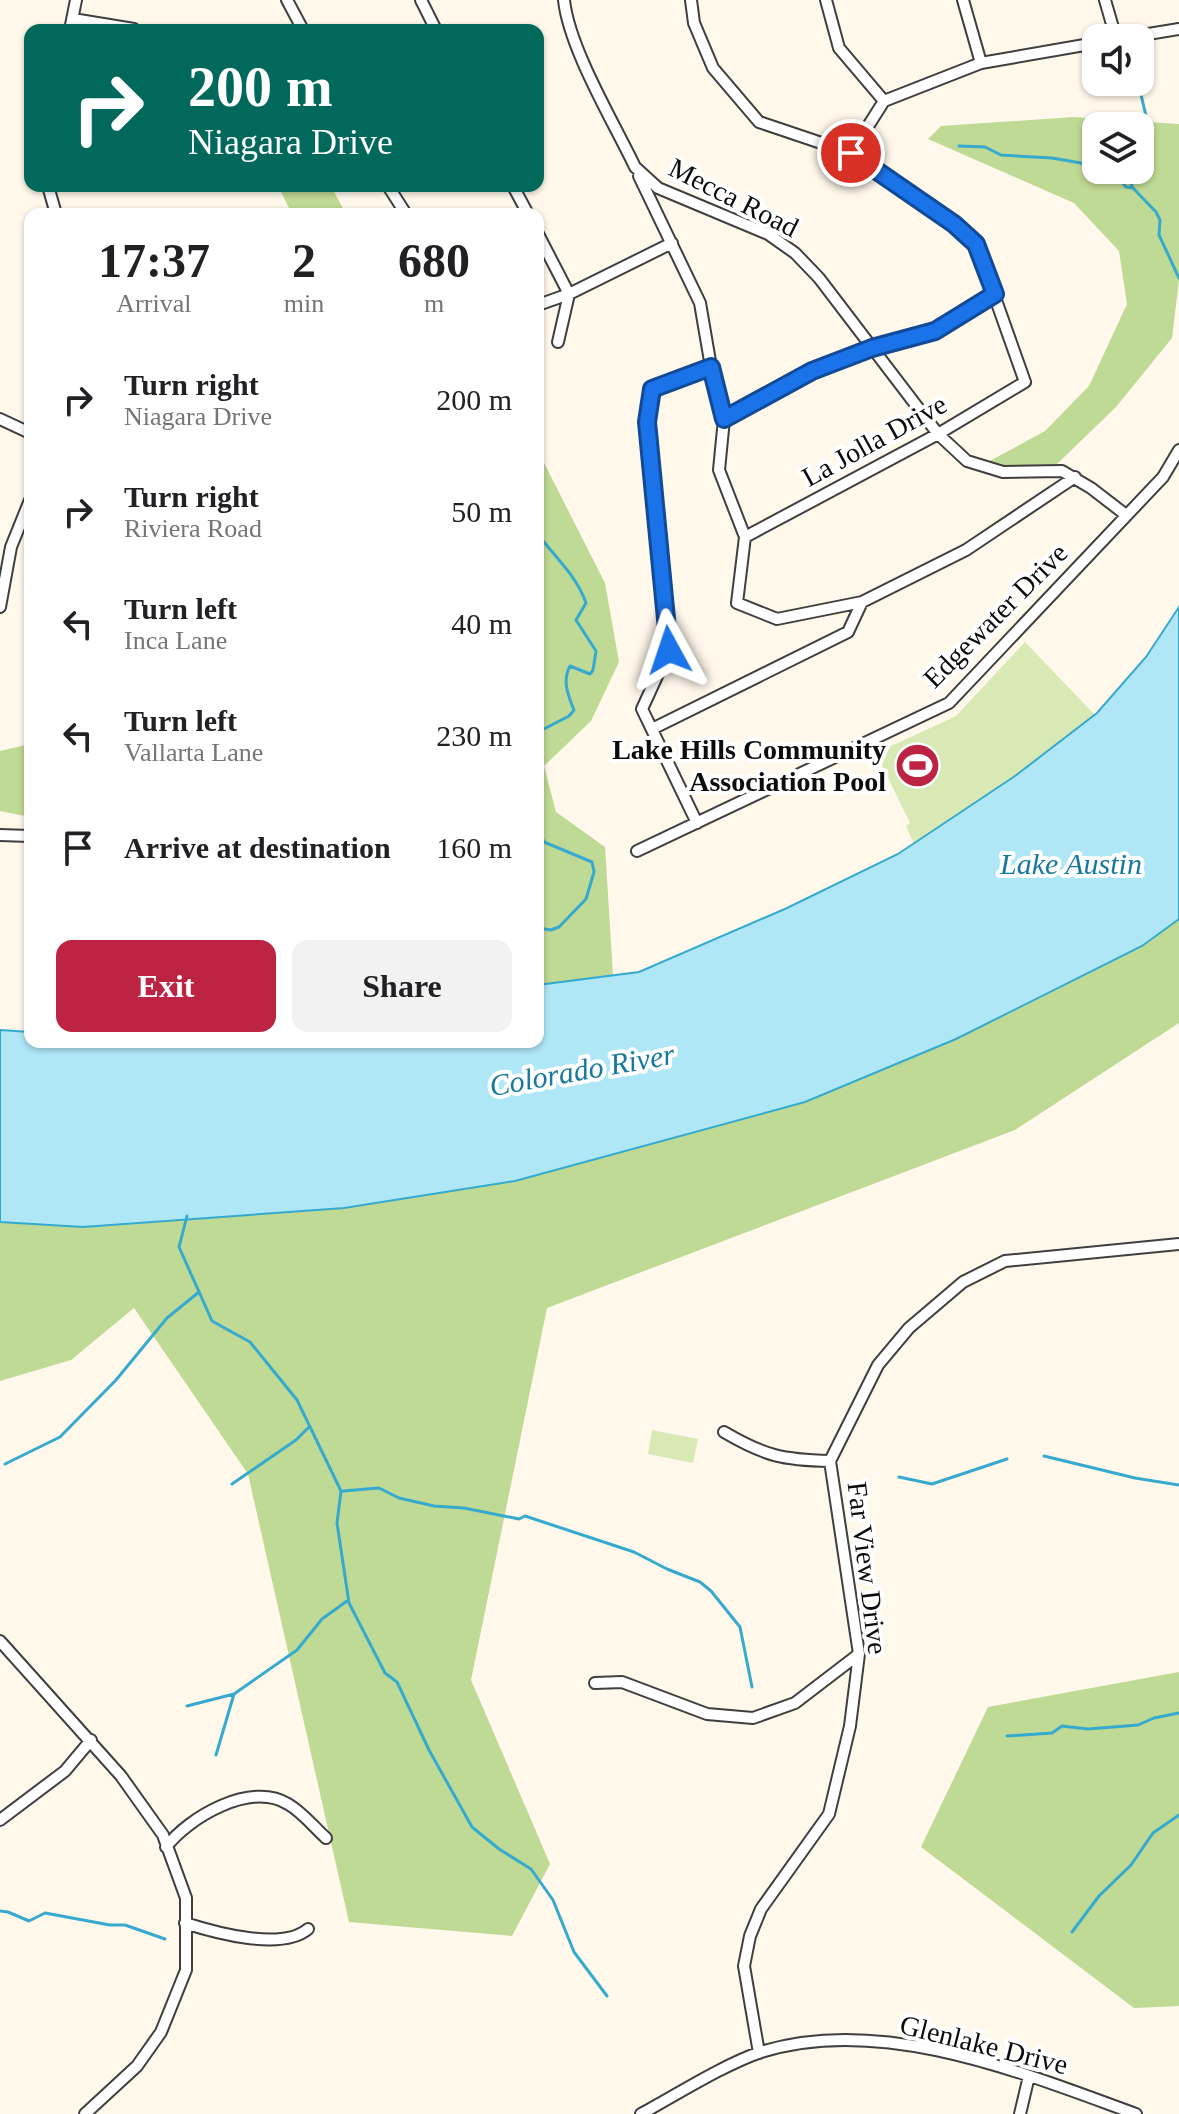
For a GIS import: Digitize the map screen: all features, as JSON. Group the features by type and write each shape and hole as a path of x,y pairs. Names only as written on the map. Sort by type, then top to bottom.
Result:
{"street":[{"path":"71,24 76,0"},
{"path":"287,0 300,24"},
{"path":"421,0 433,24"},
{"name":"Mecca Road","path":"564,0 567,21 577,47 635,167 647,180 672,195 768,234 808,265 955,452 983,467 1003,472 1062,471 1075,477 1126,515"},
{"path":"691,0 694,23 713,68 759,122 851,153 954,224 976,244 995,294 935,331 872,348 812,371 724,419"},
{"path":"826,0 839,48 884,101"},
{"path":"963,0 981,63"},
{"path":"1105,0 1112,24"},
{"path":"1154,33 1179,29"},
{"path":"851,153 884,101 981,63 1082,45"},
{"path":"635,167 700,303 724,419 719,470 745,537 737,603 777,619 862,602 966,550 1075,477"},
{"path":"544,303 569,294 672,243"},
{"path":"544,246 569,294 558,342"},
{"name":"La Jolla Drive","path":"745,537 938,434 1025,382 995,294"},
{"path":"697,823 642,709 669,650 647,422 652,389 711,367"},
{"path":"0,419 24,430"},
{"name":"Edgewater Drive","path":"637,851 949,703 1163,477 1179,450"},
{"path":"0,607 11,547 24,515"},
{"path":"652,729 848,632 862,602"},
{"path":"0,835 24,836"},
{"name":"Far View Drive","path":"759,2053 744,1966 750,1936 761,1909 829,1814 850,1726 859,1654 830,1461 878,1365 909,1328 963,1282 1005,1261 1179,1244"},
{"path":"724,1432 757,1451 778,1457 830,1461"},
{"path":"0,1641 91,1740 146,1811 163,1835 186,1898 186,1970 161,2032 137,2066 85,2114"},
{"path":"595,1683 622,1682 707,1714 753,1718 795,1703 859,1654"},
{"path":"0,1820 65,1771 91,1740"},
{"path":"166,1847 178,1832 207,1813 242,1798 258,1797 287,1803 326,1838"},
{"path":"185,1923 215,1933 282,1940 300,1935 308,1929"},
{"name":"Glenlake Drive","path":"641,2114 759,2053 824,2040 888,2043 935,2051 1029,2076 1136,2114"},
{"path":"1020,2114 1029,2076"}],"green space":[{"path":"1082,118 1082,184 1154,184 1154,122 1179,124 1179,280 1172,338 1116,407 1057,464 1016,468 988,462 1045,431 1089,386 1127,304 1119,251 1074,203 928,139 941,126"},
{"path":"281,192 334,192 343,208 289,208"},
{"path":"544,463 605,583 619,662 591,721 544,766"},
{"path":"1025,642 1095,715 1015,776 914,844 906,826 910,823 876,753 956,716"},
{"path":"24,745 24,816 0,811 0,751"},
{"path":"544,766 556,812 605,847 613,975 544,984"},
{"path":"1179,919 1179,1023 1015,1130 547,1308 471,1680 550,1864 512,1936 349,1922 248,1474 134,1308 71,1360 0,1381 0,1222 83,1227 344,1208 805,1102 956,1039 1142,946"},
{"path":"652,1430 698,1439 693,1463 648,1454"},
{"path":"1179,1672 1179,2006 1134,2008 921,1847 988,1707"}],"water":[{"name":"Lake Austin","path":"1179,607 1179,919 1142,946 956,1039 805,1102 515,1181 344,1208 83,1227 0,1222 0,1030 24,1032 24,1048 544,1048 544,984 639,972 787,908 898,854 1015,776 1097,713 1146,657"}],"waterway":[{"path":"1141,96 1145,112"},
{"path":"959,146 985,147 1001,155 1052,158 1082,164"},
{"path":"1124,184 1133,188 1156,212 1160,220 1159,235 1179,278"},
{"path":"1131,184 1133,188"},
{"path":"544,542 582,593 586,603 576,620 596,651 590,674 570,666 566,677 574,710 569,716 544,729"},
{"path":"544,842 592,862 594,872 586,899 559,927 544,929"},
{"path":"187,1216 179,1247 212,1321 250,1342 297,1400 341,1491 337,1523 349,1603 385,1673 397,1682 429,1750 472,1827 531,1869 553,1900 574,1952 607,1996"},
{"path":"5,1464 60,1437 116,1380 167,1318 199,1292"},
{"path":"232,1484 296,1440 309,1427"},
{"path":"1044,1456 1179,1485"},
{"path":"899,1477 932,1484 1007,1459"},
{"path":"343,1491 379,1488 399,1498 434,1506 464,1508 519,1519 525,1516 634,1552 700,1582 740,1627 752,1687"},
{"path":"187,1706 234,1694 297,1650 322,1619 347,1601"},
{"path":"216,1755 234,1694"},
{"path":"1007,1736 1052,1733 1062,1726 1088,1729 1138,1725 1179,1713"},
{"path":"1072,1932 1099,1896 1131,1865 1153,1833 1179,1815"},
{"path":"0,1911 29,1921 45,1913 125,1925 165,1939"}],"place":[{"name":"Lake Hills Community Association Pool","path":"917,765"}],"route":[{"path":"669,650 647,422 652,389 711,367 724,419 812,371 872,348 935,331 995,294 976,244 954,224 851,153"}],"water label":[{"name":"Colorado River","path":"582,1070"}]}
